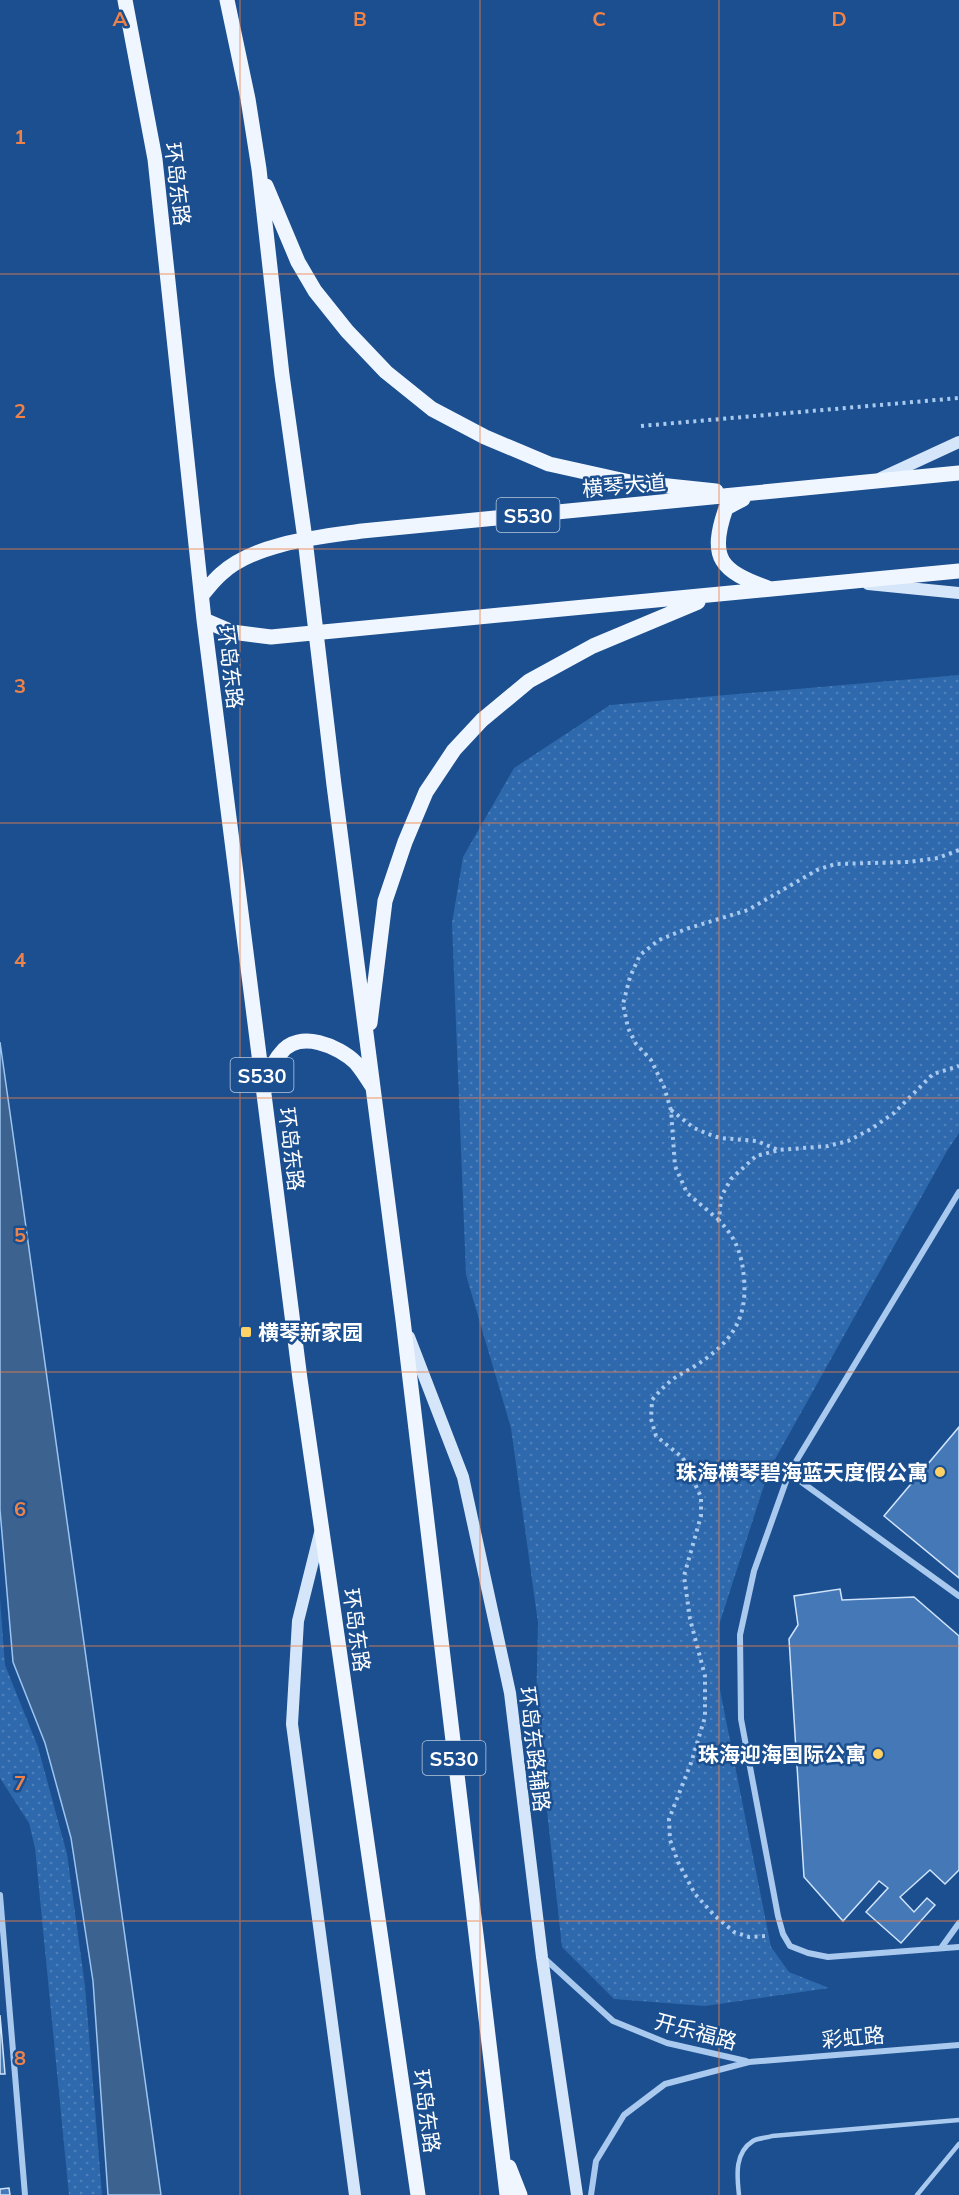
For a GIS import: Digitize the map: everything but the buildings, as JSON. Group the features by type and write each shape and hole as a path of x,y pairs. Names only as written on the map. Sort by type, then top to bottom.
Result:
{"main road":[{"name":"环岛东路","path":"125,0 155,159 204,620 265,1098 321,1529 418,2195"},
{"path":"227,0 248,99 259,169 282,375 305,539"},
{"path":"259,169 298,262 315,291 347,331 386,372 432,409 485,437 549,464 630,482 751,495"},
{"path":"875,481 959,442"},
{"name":"横琴大道","path":"202,595 221,573 243,560 271,547 305,539 362,531 959,473"},
{"path":"751,495 726,507 719,528 718,547 726,567 741,578 772,589"},
{"name":"S530","path":"305,539 403,1320 507,2195"},
{"path":"204,620 232,632 271,637 959,572"},
{"path":"849,582 959,593"},
{"path":"368,1046 385,901 405,842 426,792 454,750 482,720 529,681 593,646 713,596"},
{"path":"265,1098 273,1065 282,1050 299,1042 317,1042 336,1048 355,1063 374,1088"},
{"name":"环岛东路辅路","path":"403,1320 463,1477 510,1693 542,1957 577,2195"},
{"path":"321,1529 298,1621 292,1724 355,2195"},
{"path":"499,2142 520,2195"}],"street":[{"path":"959,1192 789,1473 754,1571 740,1635 741,1719 778,1916 783,1934 790,1946 828,1957 959,1947"},
{"path":"789,1473 959,1596"},
{"path":"0,1895 25,2195"},
{"path":"942,1948 959,1923"},
{"name":"开乐福路","path":"542,1957 613,2022 667,2043 749,2062"},
{"name":"彩虹路","path":"749,2062 959,2045"},
{"name":"开乐福路","path":"591,2195 596,2161 624,2115 665,2084 749,2062"}],"lane":[{"path":"739,2195 736,2173 740,2154 753,2141 772,2136 959,2120"},
{"path":"917,2195 959,2144"}],"path":[{"path":"641,426 959,398"},
{"path":"783,1934 749,1937 735,1932 714,1915 695,1894 678,1862 670,1840 669,1819 691,1763 705,1717 705,1676 690,1619 684,1576 701,1515 700,1497 683,1458 656,1436 651,1419 652,1400 672,1380 711,1355 733,1333 743,1313 745,1290 742,1258 731,1232 687,1193 675,1166 671,1110 664,1087 651,1060 636,1044 628,1028 623,1004 630,977 640,955 659,940 748,910 817,870 835,864 909,862 938,858 959,850"},
{"path":"719,1221 721,1197 731,1179 756,1156 779,1150 828,1146 848,1141 871,1130 894,1113 933,1074 959,1066"},
{"path":"671,1110 694,1128 708,1134 720,1138 757,1141 779,1150"}],"shaded area":[{"path":"959,675 959,1133 769,1470 719,1625 720,1690 771,1947 789,1972 829,1988 705,2006 614,1999 562,1947 536,1711 538,1623 511,1428 466,1275 452,923 463,857 514,768 610,705"},
{"path":"0,1042 161,2195 108,2195 93,1981 71,1838 45,1743 13,1662 0,1510"},
{"path":"0,1599 5,1665 38,1747 67,1854 85,1986 102,2195 69,2195 35,1848 29,1823 0,1778"}],"place":[{"name":"横琴新家园","path":"246,1332"},
{"name":"珠海横琴碧海蓝天度假公寓","path":"940,1472"},
{"name":"珠海迎海国际公寓","path":"878,1754"}]}
